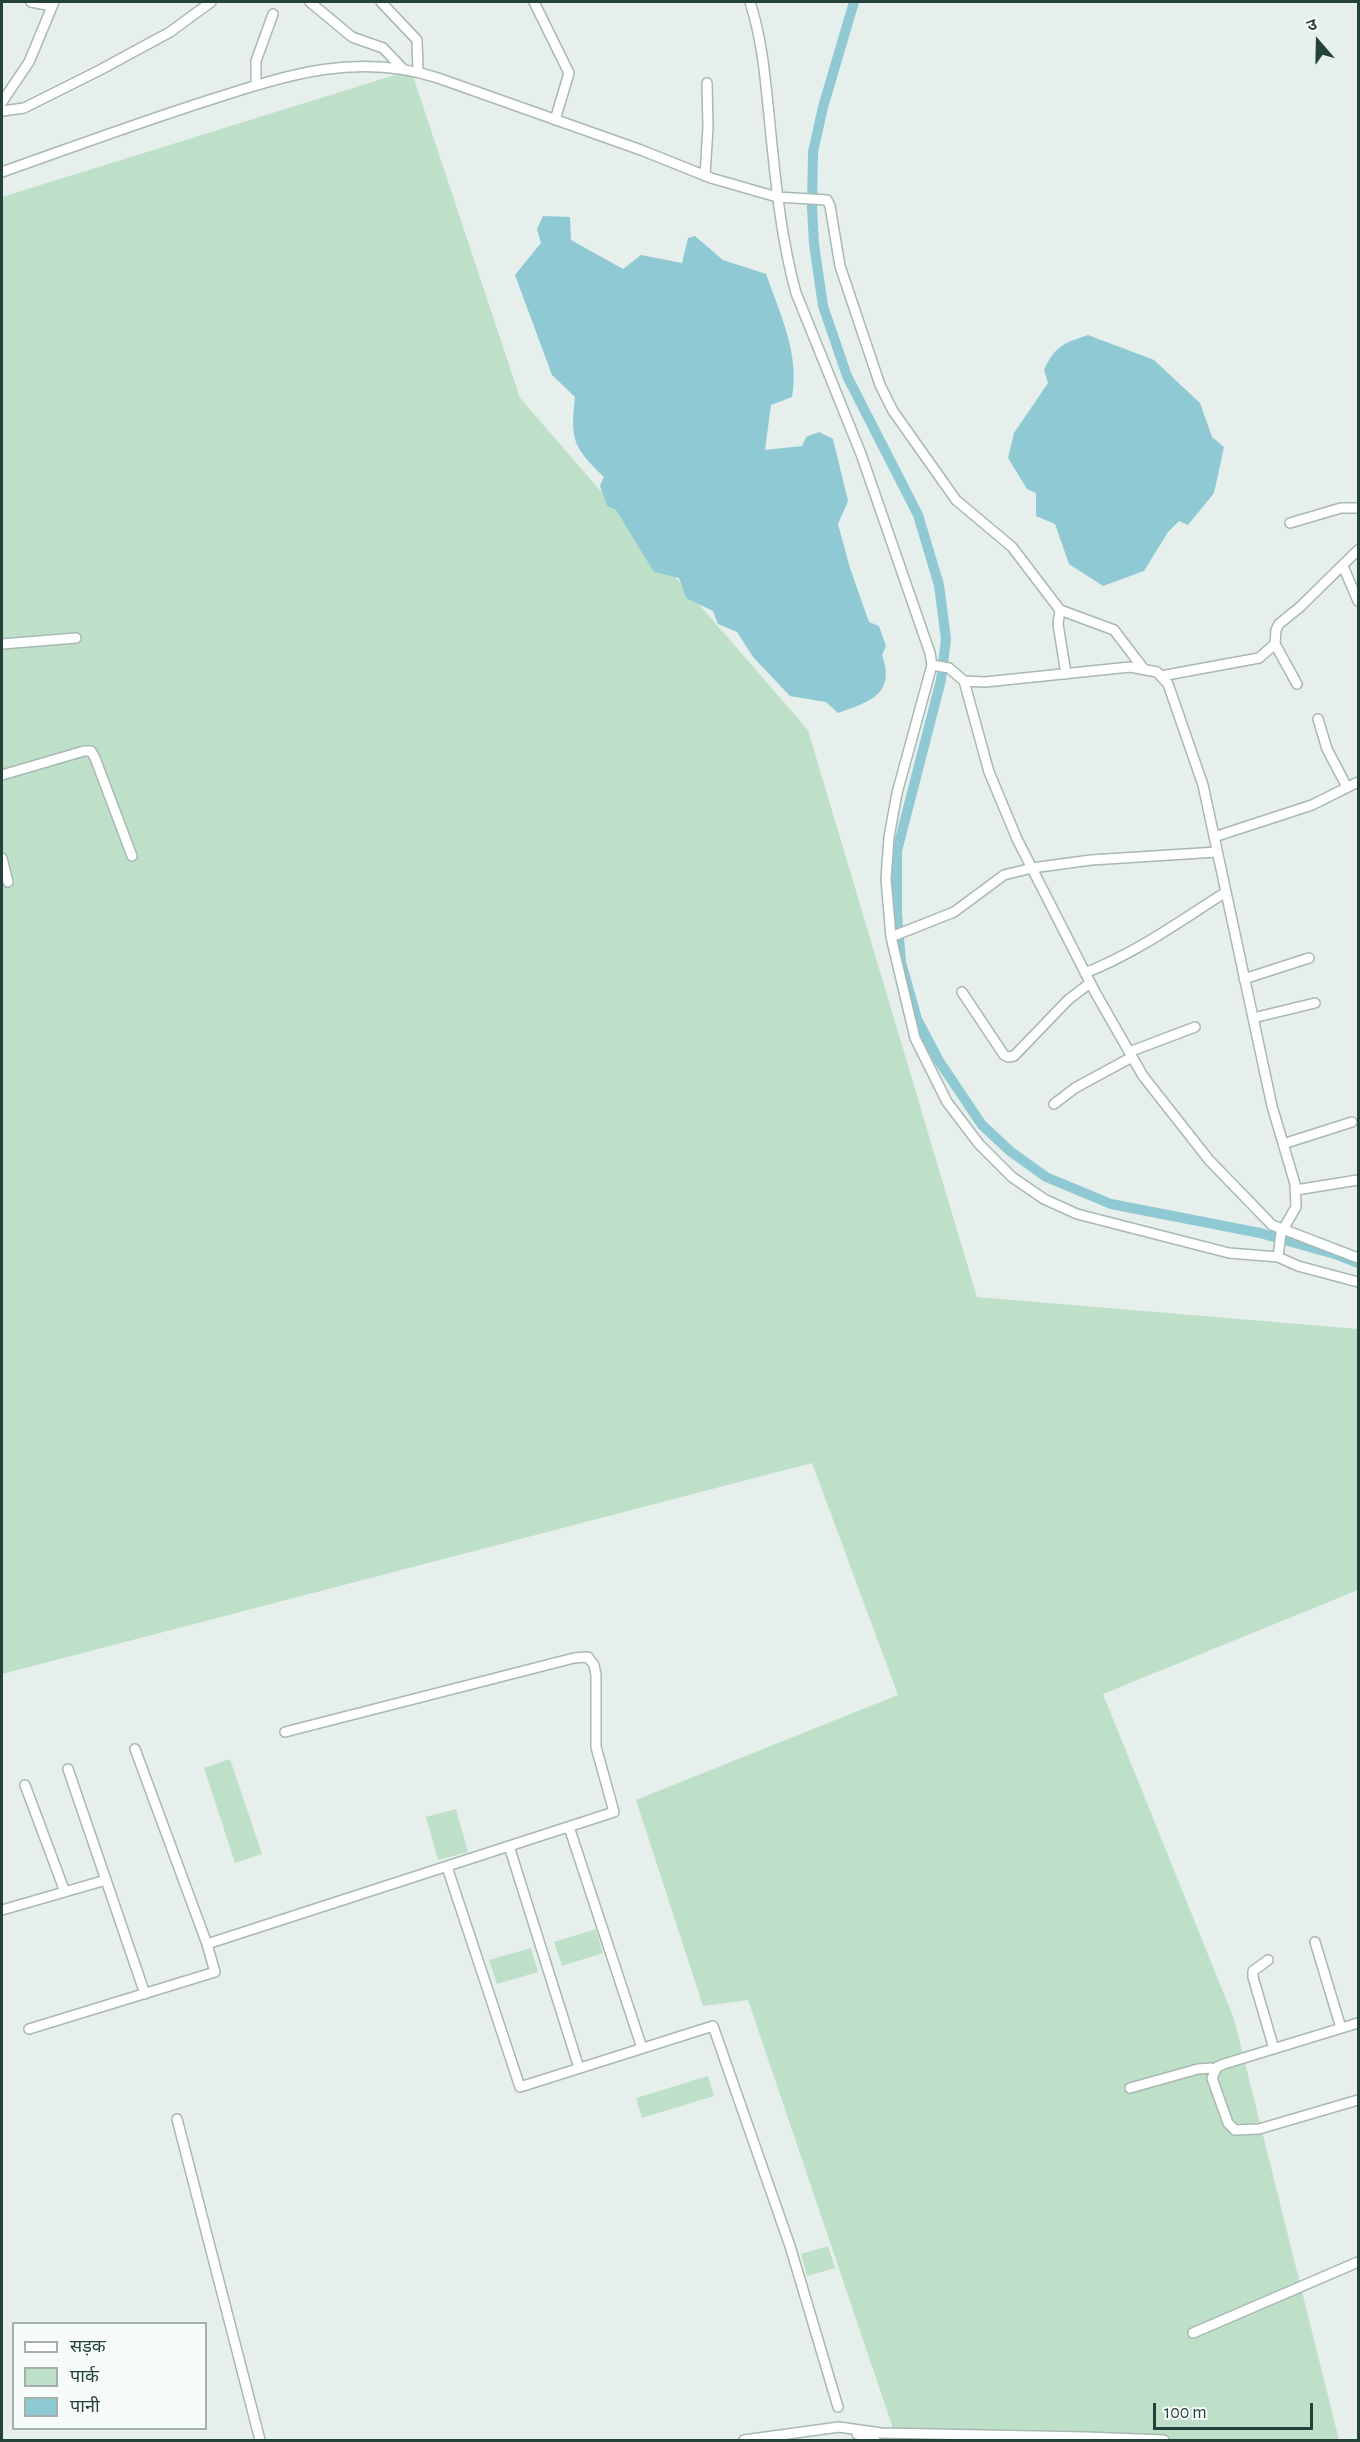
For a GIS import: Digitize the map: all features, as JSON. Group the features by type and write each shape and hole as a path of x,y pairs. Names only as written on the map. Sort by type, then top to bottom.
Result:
{"street":[{"path":"2,102 29,62 53,4 31,2"},
{"path":"2,111 24,108 100,70 170,32 211,2"},
{"path":"310,2 352,37 382,48 404,70"},
{"path":"381,2 417,40 418,71"},
{"path":"534,2 569,73 569,80 555,120"},
{"path":"750,2 762,42 777,197 789,268 796,293 861,454 936,665 897,793 889,837 886,879 915,1038 947,1102 979,1144 1012,1177 1044,1199 1077,1214 1229,1253 1278,1257 1298,1266 1359,1282"},
{"path":"256,85 256,61 273,14"},
{"path":"2,172 256,85 305,71 333,67 385,67 418,71 705,176 777,197 798,200 824,199 830,206 840,266 880,385 893,411 956,500 1012,547 1060,610 1111,629 1119,635 1143,668"},
{"path":"705,176 708,127 707,82"},
{"path":"1290,523 1341,508 1359,508"},
{"path":"1297,684 1275,644 1276,630 1279,624 1300,608 1359,550"},
{"path":"1343,566 1359,601"},
{"path":"1060,610 1058,624 1066,674"},
{"path":"2,644 76,638"},
{"path":"1161,676 1259,658 1275,644"},
{"path":"936,665 949,668 964,681 990,772 1032,868 1090,983 1143,1076 1209,1160 1272,1225 1282,1232 1359,1258"},
{"path":"964,681 985,682 1130,667 1156,672 1168,684 1203,785 1272,1106 1296,1190 1296,1207 1282,1232 1278,1257"},
{"path":"1318,719 1327,749 1347,788"},
{"path":"2,775 84,751 91,752 132,856"},
{"path":"1214,837 1312,805 1359,782"},
{"path":"897,934 954,912 1005,875 1032,868 1091,860 1217,852"},
{"path":"2,859 8,882"},
{"path":"1085,972 1122,957 1226,892"},
{"path":"1244,979 1309,958"},
{"path":"962,992 1008,1058 1014,1056 1068,1000 1090,983"},
{"path":"1253,1018 1315,1003"},
{"path":"1054,1104 1075,1088 1131,1054 1195,1027"},
{"path":"1283,1144 1352,1122"},
{"path":"1296,1190 1359,1180"},
{"path":"207,1944 614,1812 596,1747 596,1675 594,1665 588,1657 574,1658 285,1732"},
{"path":"29,2029 215,1972 207,1944 135,1749"},
{"path":"68,1768 145,1994"},
{"path":"25,1785 65,1892"},
{"path":"569,1827 642,2048"},
{"path":"509,1846 579,2068"},
{"path":"447,1867 520,2087 713,2026 790,2246 838,2407"},
{"path":"2,1910 106,1880"},
{"path":"1315,1942 1341,2028"},
{"path":"1268,1960 1252,1971 1274,2049"},
{"path":"1359,2023 1224,2064 1214,2072 1212,2078 1228,2123 1235,2130 1258,2129 1359,2100"},
{"path":"1130,2088 1198,2069 1210,2068 1214,2072"},
{"path":"177,2119 260,2440"},
{"path":"1193,2333 1359,2262"},
{"path":"839,2427 874,2440"},
{"path":"744,2440 839,2427 881,2433 1164,2440"}],"green space":[{"path":"411,70 520,398 808,730 977,1297 1358,1329 1358,1590 1103,1694 1234,2019 1339,2440 897,2440 748,2000 703,2006 636,1800 898,1695 812,1463 2,1674 2,197"},
{"path":"230,1759 262,1854 235,1863 204,1768"},
{"path":"456,1809 468,1852 438,1860 426,1817"},
{"path":"596,1929 603,1953 562,1966 554,1942"},
{"path":"531,1948 538,1972 497,1984 489,1960"},
{"path":"708,2076 714,2096 642,2118 636,2098"},
{"path":"828,2246 835,2268 807,2276 801,2254"}],"water":[{"path":"543,216 570,217 571,240 623,269 641,255 682,263 688,238 695,236 723,260 766,274 787,334 794,381 792,397 771,405 765,450 802,446 806,437 819,432 833,439 848,501 838,524 850,568 869,622 879,626 886,646 882,655 885,679 877,695 860,705 838,713 826,702 790,696 753,657 737,632 718,624 713,611 686,598 679,578 654,572 616,510 607,506 600,486 604,477 586,458 576,442 573,423 575,397 552,375 515,275 541,243 537,229"},
{"path":"1088,335 1154,360 1200,403 1212,437 1224,447 1214,493 1188,525 1179,521 1168,532 1144,571 1103,586 1069,564 1055,524 1036,516 1036,493 1027,489 1008,458 1014,433 1048,383 1044,370 1052,356 1066,343"}],"waterway":[{"path":"854,2 823,107 813,152 814,244 823,306 847,376 918,515 939,585 946,639 941,680 897,851 897,914 901,962 917,1019 939,1061 982,1125 1010,1151 1046,1177 1111,1204 1260,1233 1358,1263"}]}
